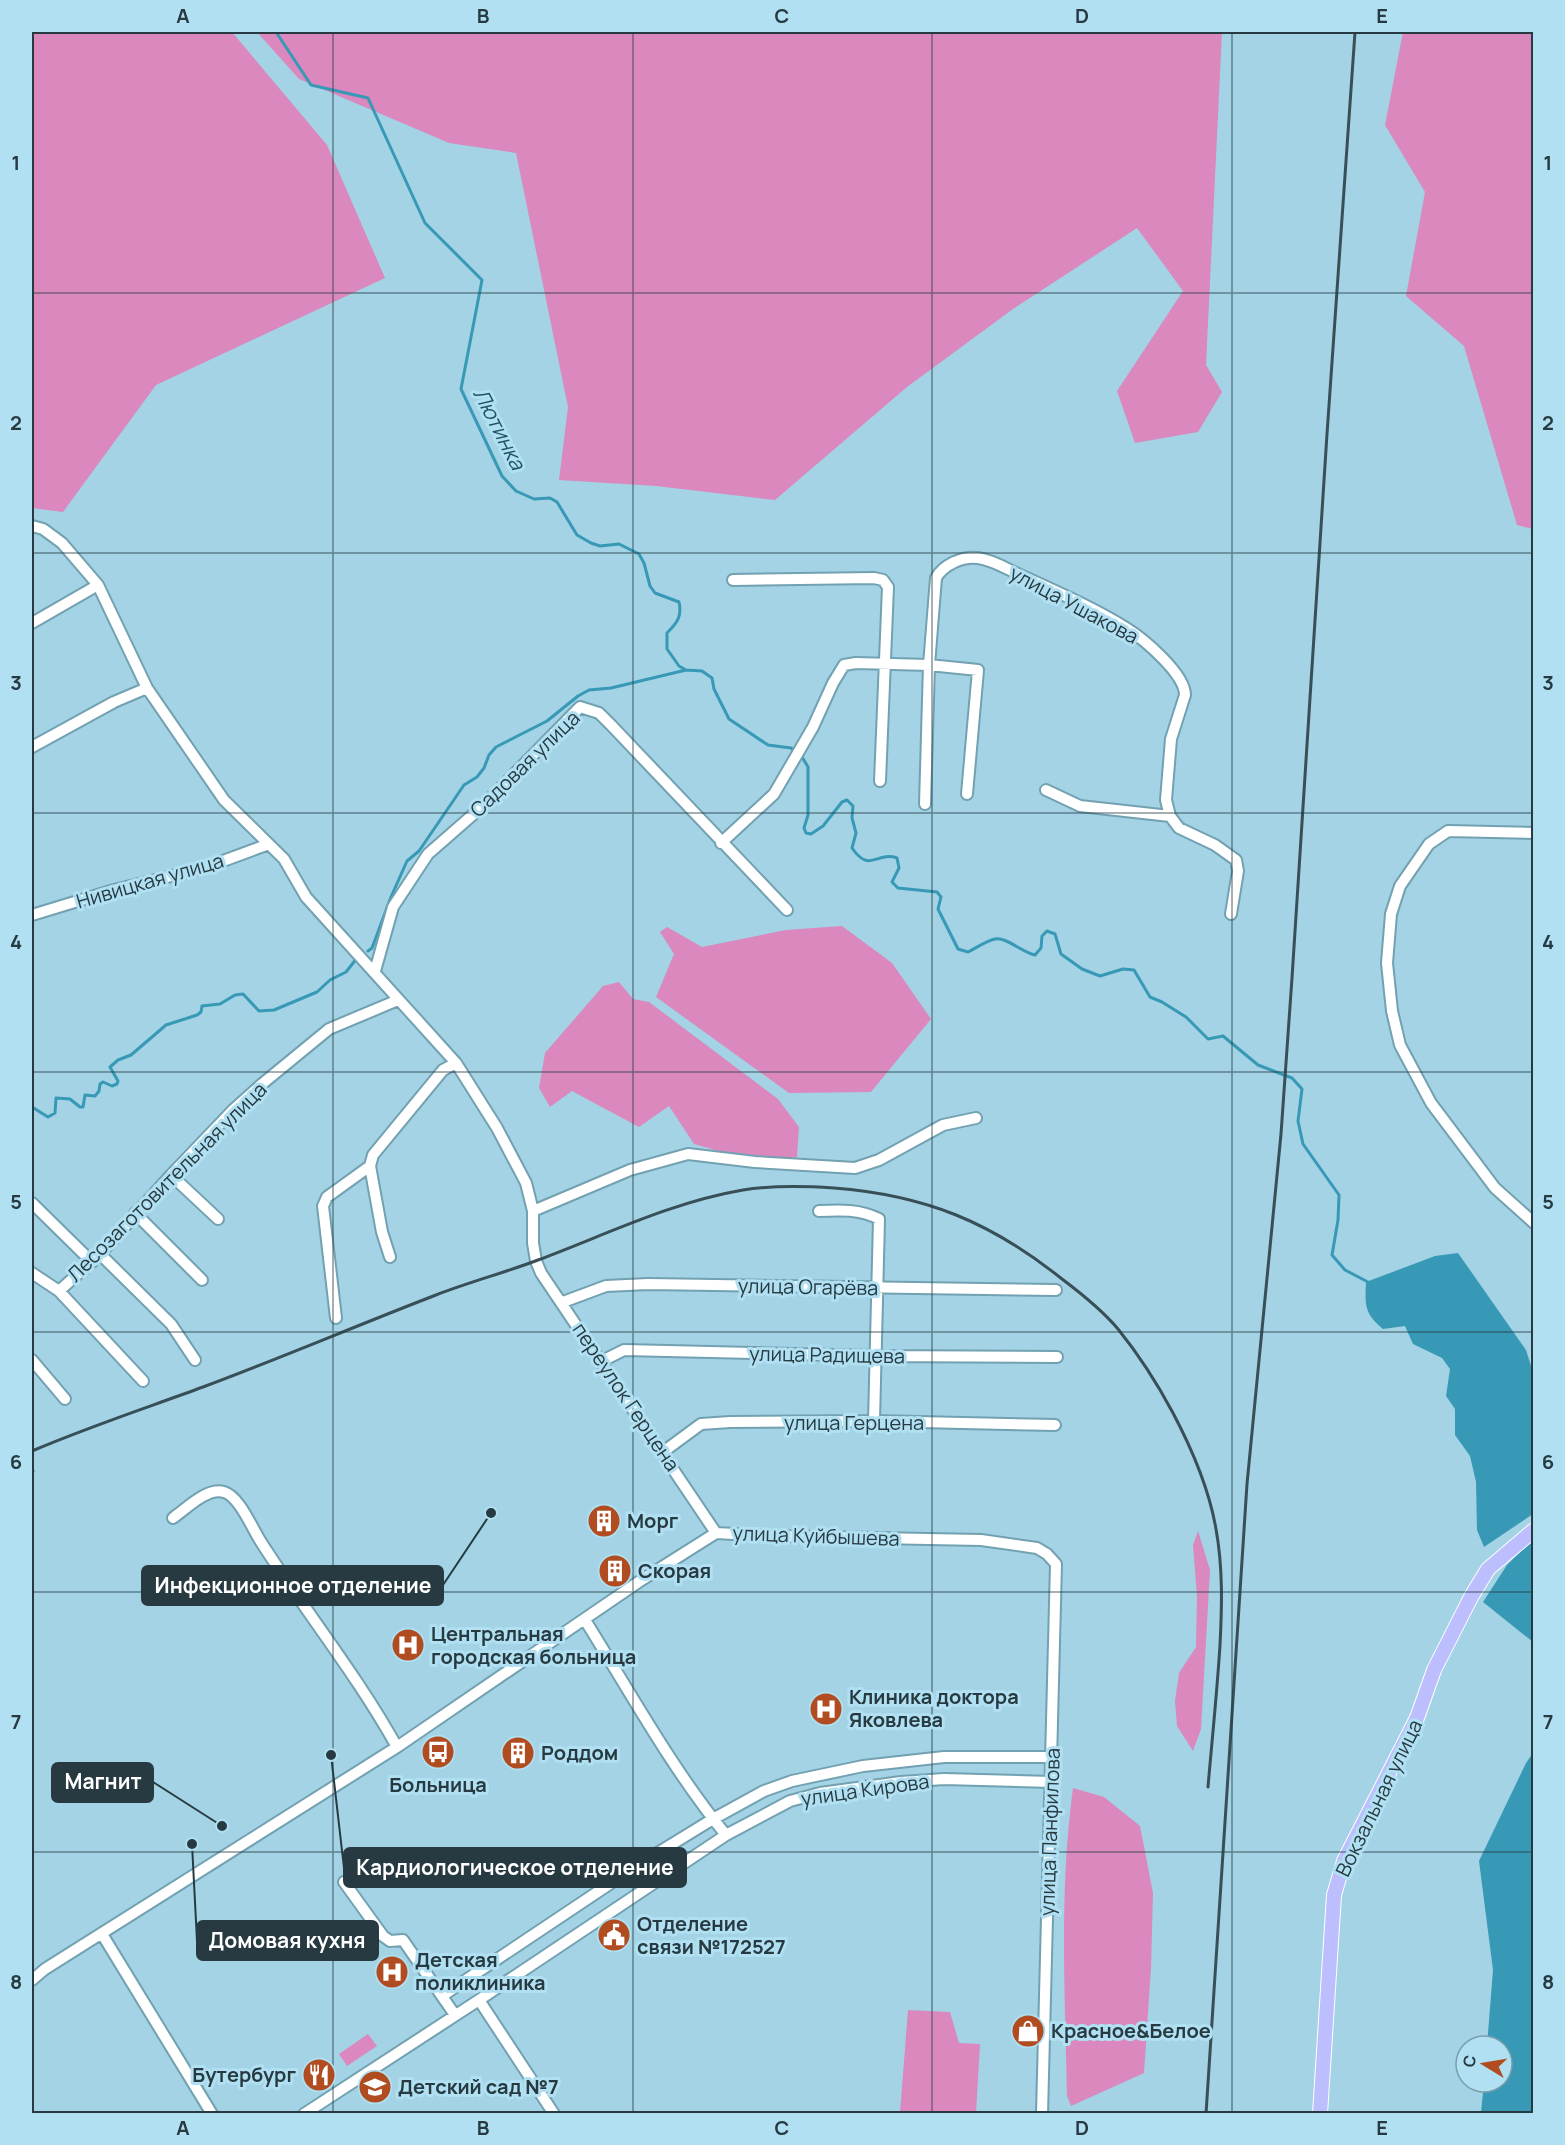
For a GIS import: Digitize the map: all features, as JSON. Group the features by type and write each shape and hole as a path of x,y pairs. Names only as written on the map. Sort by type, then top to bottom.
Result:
{"main road":[{"name":"Вокзальная улица","path":"1320,2114 1335,1895 1344,1862 1417,1718 1434,1670 1471,1597 1488,1569 1533,1530"}],"street":[{"path":"32,526 43,529 62,543 98,585 147,688 224,800 284,859 306,897 456,1063 497,1128 525,1183 533,1211 630,1170 688,1154 755,1162 855,1168 879,1160 943,1125 976,1118"},
{"name":"улица Ушакова","path":"929,665 936,578 940,570 953,562 976,557 990,561 1052,590 1126,628 1144,641 1173,670 1185,687 1185,695 1171,739 1166,800 1170,816"},
{"path":"733,580 794,578 883,580 888,587 880,781"},
{"path":"32,623 98,585"},
{"path":"721,843 774,794 813,727 844,665 886,663 978,670 967,794"},
{"path":"925,804 929,665"},
{"path":"32,747 114,702 147,688"},
{"name":"Садовая улица","path":"375,971 393,907 428,855 484,805 580,707 598,713 787,910"},
{"path":"1046,790 1080,806 1170,816 1179,828 1215,845 1236,860 1238,871 1231,914"},
{"path":"1533,833 1448,831 1429,844 1400,886 1391,914 1387,963 1392,1011 1400,1045 1426,1093 1495,1188 1533,1223"},
{"name":"Нивицкая улица","path":"32,915 114,890 204,868 269,844"},
{"name":"Лесозаготовительная улица","path":"59,1291 96,1258 135,1213 233,1110 329,1029 398,1000"},
{"path":"390,1257 382,1232 370,1166 373,1155 395,1125 442,1070 456,1063"},
{"path":"336,1318 323,1206 327,1197 370,1166"},
{"path":"171,1175 218,1219"},
{"path":"32,1203 171,1324 195,1360"},
{"path":"819,1211 847,1210 869,1214 879,1220 874,1421"},
{"name":"переулок Герцена","path":"533,1211 533,1243 536,1261 542,1273 716,1533"},
{"path":"135,1213 202,1280"},
{"path":"32,1274 59,1291 142,1381"},
{"name":"улица Огарёва","path":"562,1302 606,1286 648,1284 1056,1290"},
{"name":"улица Радищева","path":"600,1362 624,1350 875,1356 1057,1357"},
{"path":"32,1360 65,1399"},
{"name":"улица Герцена","path":"663,1452 701,1424 874,1421 1054,1425"},
{"path":"173,1518 209,1492 222,1491 232,1496 380,1717 397,1747"},
{"name":"улица Куйбышева","path":"32,1980 397,1747 640,1581 716,1533 981,1540 1037,1548 1047,1554"},
{"name":"улица Панфилова","path":"1042,2114 1056,1564 1047,1554"},
{"path":"585,1620 666,1750 713,1819 726,1834"},
{"name":"улица Кирова","path":"442,1996 638,1865 764,1791 792,1781 863,1766 944,1757 1052,1757"},
{"name":"улица Кирова","path":"304,2114 726,1834 790,1801 820,1793 901,1782 944,1779 1051,1782"},
{"path":"344,1882 383,1936 390,1941 402,1940 455,2015"},
{"path":"102,1934 213,2114"},
{"path":"479,2000 554,2114"}],"shaded area":[{"path":"32,32 232,32 327,145 385,278 156,385 63,512 32,508"},
{"path":"257,32 1222,32 1206,365 1222,392 1198,432 1135,443 1117,391 1183,291 1137,228 1013,309 907,387 775,500 656,486 559,480 568,407 516,153 449,143 299,79"},
{"path":"1403,32 1533,32 1533,529 1517,525 1464,346 1406,296 1425,192 1385,125"},
{"path":"842,926 892,963 931,1019 871,1092 789,1093 656,997 674,954 660,932 667,927 702,947 786,930"},
{"path":"619,982 633,999 649,1002 778,1099 799,1127 797,1157 745,1156 694,1144 669,1106 639,1127 572,1091 550,1107 539,1088 545,1053 603,986"},
{"path":"1198,1531 1210,1570 1201,1729 1193,1751 1177,1726 1175,1701 1179,1673 1196,1647 1197,1596 1193,1545"},
{"path":"1073,1788 1104,1797 1140,1826 1153,1893 1144,2073 1071,2106 1067,2096 1064,1903"},
{"path":"908,2010 950,2012 959,2043 980,2044 976,2113 900,2113"},
{"path":"368,2034 377,2046 347,2066 339,2054"}],"water":[{"path":"1458,1253 1526,1350 1533,1372 1533,1514 1484,1547 1477,1530 1476,1482 1470,1456 1455,1435 1455,1409 1446,1396 1450,1369 1442,1358 1413,1344 1405,1326 1383,1329 1372,1318 1366,1303 1366,1282 1435,1256"},
{"path":"1533,1539 1533,1642 1483,1602 1507,1565"},
{"path":"1533,1753 1533,2113 1481,2113 1483,2094 1514,2094 1514,2034 1488,2034 1493,1970 1479,1861"}],"waterway":[{"name":"Лютинка","path":"276,32 311,85 368,98 425,223 482,280 461,389 502,476 516,491 534,499 550,498 557,502 577,535 591,543 600,546 619,544 639,554 644,563 650,586 655,593 679,602 678,619 667,633 667,649 679,666 686,670 702,671 712,678 714,689 729,719 768,745 791,748 802,757 808,767 808,815 804,828 806,833 811,834 823,826 842,802 847,800 853,806 852,818 856,833 852,848 864,860 897,858 899,868 892,882 898,888 937,892 941,897 938,909 958,949 968,952 988,941 1000,939 1035,955 1041,948 1042,936 1047,931 1055,934 1061,954 1082,969 1100,976 1123,969 1134,970 1150,997 1186,1017 1208,1039 1223,1036 1258,1065 1292,1078 1302,1089 1298,1121 1303,1144 1339,1195 1338,1220 1332,1255 1345,1270 1368,1282"},
{"path":"368,951 372,948 407,861 419,851 464,785 477,777 496,747 547,721 589,690 611,688 686,670"},
{"path":"32,1107 48,1117 55,1113 56,1098 70,1099 83,1107 85,1095 95,1096 100,1084 103,1082 112,1086 117,1084 118,1081 110,1067 118,1060 131,1055 166,1025 197,1015 201,1012 202,1006 220,1004 235,995 243,994 259,1011 274,1010 317,992 330,980 346,972 357,958"}],"railway":[{"path":"1206,2114 1247,1484 1281,1134 1355,32"},
{"path":"32,1451 232,1376 436,1295 525,1265 690,1202 743,1190 800,1186 867,1192 927,1205 983,1227 1009,1242 1036,1259 1099,1309 1118,1329 1140,1359 1167,1402 1187,1441 1199,1469 1213,1514 1221,1573 1220,1645 1208,1787"}],"place":[{"name":"Инфекционное отделение","path":"491,1513"},
{"name":"Морг","path":"604,1521"},
{"name":"Скорая","path":"615,1571"},
{"name":"Центральная городская больница","path":"408,1645"},
{"name":"Клиника доктора Яковлева","path":"826,1709"},
{"name":"Больница","path":"438,1752"},
{"name":"Роддом","path":"518,1753"},
{"name":"Кардиологическое отделение","path":"331,1755"},
{"name":"Магнит","path":"222,1826"},
{"name":"Домовая кухня","path":"192,1844"},
{"name":"Отделение связи №172527","path":"614,1935"},
{"name":"Детская поликлиника","path":"392,1972"},
{"name":"Красное&Белое","path":"1028,2031"},
{"name":"Бутербург","path":"319,2075"},
{"name":"Детский сад №7","path":"375,2087"}]}
